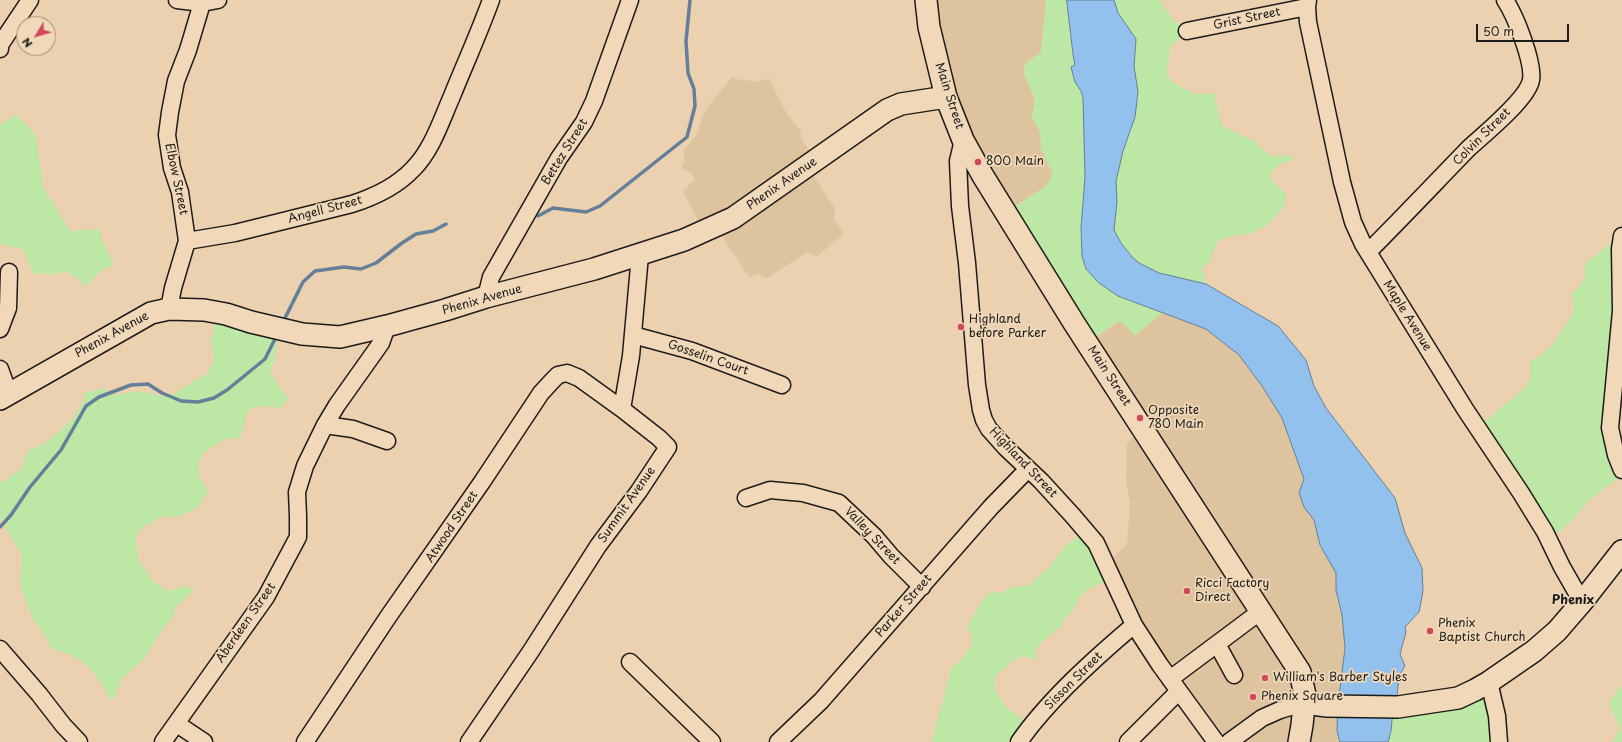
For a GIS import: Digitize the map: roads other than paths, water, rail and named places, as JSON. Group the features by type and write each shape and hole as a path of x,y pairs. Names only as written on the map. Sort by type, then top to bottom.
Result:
{"main road":[{"name":"Main Street","path":"926,0 929,28 946,97 963,140 1001,207 1074,323 1300,672 1305,695 1299,742"},
{"name":"Phenix Avenue","path":"5,397 151,313 169,309 204,310 226,314 251,322 302,334 340,337 445,310 486,297 594,269 640,255 684,240 733,218 887,110 902,104 946,97"},
{"path":"1304,703 1327,706 1398,706 1458,698 1489,682 1534,651 1557,630 1582,602 1622,552"}],"street":[{"path":"0,49 0,45 30,0"},
{"path":"177,0 202,3 218,0"},
{"name":"Angell Street","path":"187,241 235,233 359,202 371,198 412,170 424,157 440,125 476,41 491,0"},
{"name":"Bettez Street","path":"486,297 491,277 559,158 584,122 594,101 630,0"},
{"name":"Colvin Street","path":"1368,252 1469,149 1505,115 1528,89 1532,79 1528,58 1512,11 1505,0"},
{"name":"Elbow Street","path":"169,309 173,288 187,241 180,192 172,168 168,135 170,112 176,81 188,50 202,3"},
{"name":"Maple Avenue","path":"1308,3 1318,71 1342,182 1353,222 1363,244 1461,402 1546,532 1562,567 1582,602"},
{"name":"Grist Street","path":"1187,32 1308,3"},
{"name":"Highland Street","path":"963,140 958,161 960,206 980,410 989,429 1074,516 1096,543 1134,625 1216,742"},
{"path":"1622,236 1620,249 1620,311 1610,428 1616,455 1622,470"},
{"path":"622,409 631,356 640,255"},
{"path":"0,329 8,308 9,272"},
{"name":"Aberdeen Street","path":"163,742 266,597 290,554 298,537 296,492 305,466 325,425 359,373 382,343 386,326"},
{"name":"Gosselin Court","path":"633,335 692,351 782,385"},
{"path":"0,369 5,397"},
{"name":"Atwood Street","path":"305,742 388,617 482,482 533,405 553,380 558,375 567,373 579,378 622,409"},
{"name":"Summit Avenue","path":"469,742 531,650 594,552 639,491 668,447 659,438 622,409"},
{"path":"325,425 353,430 387,441"},
{"name":"Parker Street","path":"778,742 822,701 991,508 1028,469"},
{"name":"Valley Street","path":"746,498 770,490 803,493 838,503 874,536 891,556 922,587"},
{"path":"1128,742 1175,685 1216,644 1261,611"},
{"name":"Sisson Street","path":"1019,742 1031,725 1103,651 1134,625"},
{"path":"1216,644 1234,675"},
{"path":"1,653 39,694 63,725 79,742"},
{"path":"630,662 712,742"},
{"path":"1489,682 1497,716 1499,742"},
{"path":"1229,742 1262,718 1280,710 1304,703"},
{"path":"177,724 204,742"}],"water":[{"path":"1067,0 1114,0 1118,13 1136,39 1134,66 1138,92 1135,117 1123,151 1116,181 1117,202 1114,230 1121,243 1139,263 1159,273 1206,284 1278,326 1306,360 1314,386 1326,408 1395,498 1405,533 1422,568 1423,591 1419,612 1405,627 1406,632 1400,654 1405,666 1399,676 1396,706 1393,709 1391,731 1388,742 1340,742 1337,731 1338,705 1345,648 1342,615 1336,590 1336,573 1320,545 1314,520 1304,507 1299,493 1304,479 1282,418 1262,386 1239,355 1206,329 1118,296 1099,283 1086,269 1082,256 1081,228 1085,177 1083,98 1081,91 1075,82 1071,67 1075,65"}],"waterway":[{"path":"538,216 553,208 586,212 600,206 687,137 695,106 694,89 688,73 686,41 690,0"},
{"path":"285,318 303,282 315,271 344,267 361,269 376,263 416,234 433,231 446,224"},
{"path":"0,527 11,515 30,487 61,450 86,406 99,397 131,385 148,384 162,393 181,401 198,402 214,398 227,390 265,359 275,339"}],"place":[{"name":"800 Main","path":"978,162"},
{"name":"Highland before Parker","path":"961,327"},
{"name":"Opposite 780 Main","path":"1140,418"},
{"name":"Ricci Factory Direct","path":"1187,591"},
{"name":"Phenix Baptist Church","path":"1430,631"},
{"name":"William's Barber Styles","path":"1265,678"},
{"name":"Phenix Square","path":"1253,697"}],"district":[{"name":"Phenix","path":"1573,600"}]}
